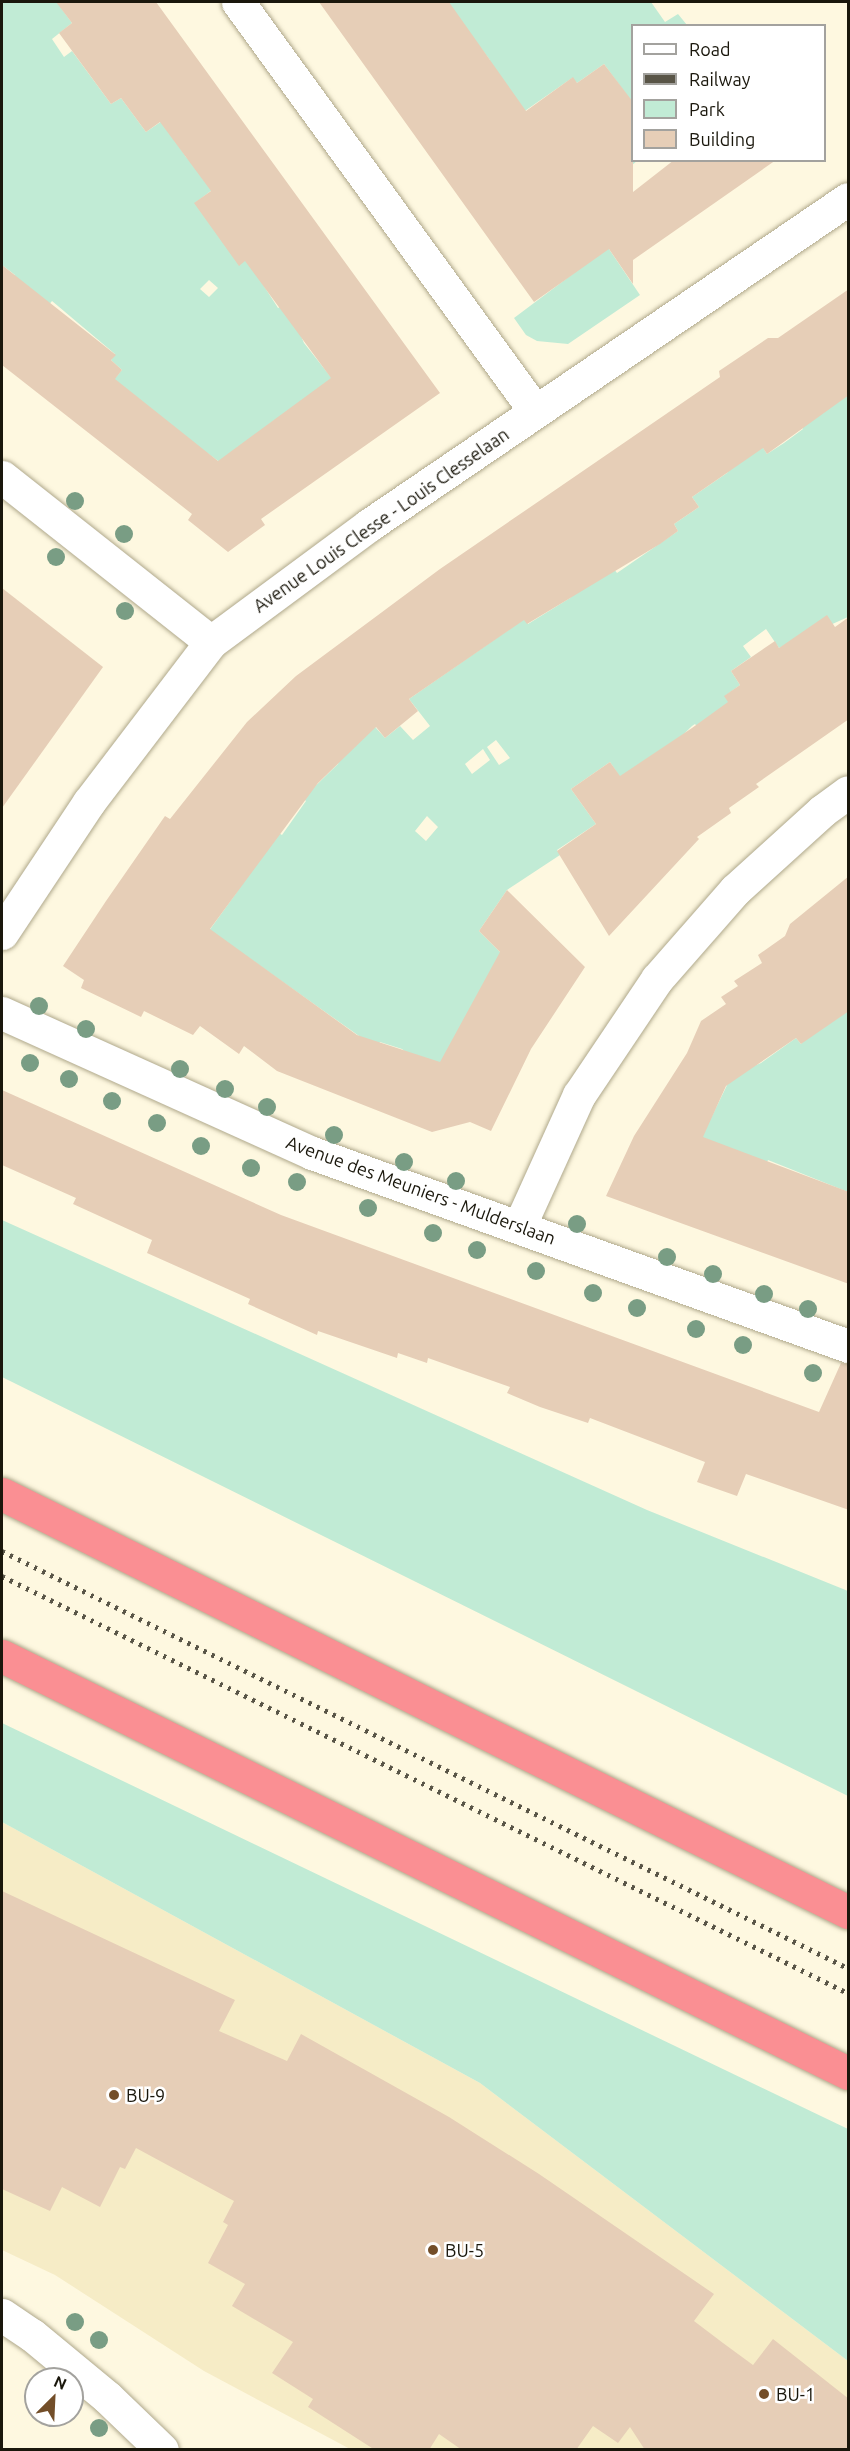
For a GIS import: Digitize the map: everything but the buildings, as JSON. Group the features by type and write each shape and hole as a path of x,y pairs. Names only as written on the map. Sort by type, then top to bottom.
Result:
{"highway":[{"path":"2,1494 849,1912"},
{"path":"2,1656 849,2073"}],"street":[{"path":"238,2 535,411"},
{"name":"Avenue Louis Clesse - Louis Clesselaan","path":"2,933 89,802 211,642 369,525 849,199"},
{"path":"2,477 211,642"},
{"path":"519,1227 579,1095 657,979 735,890 822,811 849,792"},
{"name":"Avenue des Meuniers - Mulderslaan","path":"2,1013 312,1153 849,1346"},
{"path":"2,2315 32,2335 90,2383 162,2450"}],"shaded area":[{"path":"2,1822 480,2083 848,2361 848,2449 350,2449 204,2371 55,2275 2,2250"}],"green space":[{"path":"2,2 68,2 61,8 72,23 52,39 64,57 72,51 111,104 121,98 146,132 162,121 186,157 216,187 195,203 230,233 278,308 287,303 304,343 330,376 347,387 273,421 221,463 111,383 122,370 111,360 115,354 52,301 34,323 2,298 15,275 2,265","holes":["209,280 218,288 209,297 200,289"]},
{"path":"446,2 651,2 665,22 678,14 686,24 631,24 631,101 604,64 577,83 572,78 492,134 490,60"},
{"path":"631,105 631,162 636,162 621,174 625,182 584,212 640,295 568,344 537,341 526,335 514,318 574,273 561,256 569,249 542,209 555,199 543,182 560,170 548,151 584,125 592,133"},
{"path":"848,367 848,617 779,648 766,629 743,646 751,657 731,671 740,685 725,696 732,707 699,729 695,724 692,726 628,789 610,762 571,789 596,824 557,850 560,855 507,890 479,931 519,971 457,1092 402,1049 380,1042 376,1048 249,958 198,946 237,892 261,822 282,835 306,801 303,798 338,764 359,709 385,738 400,726 413,740 430,726 409,699 524,619 528,624 570,598 607,560 617,573 678,531 674,524 699,507 692,497 727,473 754,433 767,454 803,429 796,418","holes":["496,740 510,758 499,765 487,747","483,749 490,760 472,774 465,764","427,816 438,827 426,841 415,831"]},
{"path":"848,987 848,1192 768,1160 762,1174 674,1143 712,1116 732,1075 761,1063 796,1038 801,1044"},
{"path":"2,1220 647,1510 848,1591 848,1796 2,1377"},
{"path":"2,1723 848,2129 848,2361 480,2083 2,1822"}],"railway":[{"path":"2,1551 848,1968"},
{"path":"2,1576 848,1993"}],"place":[{"name":"BU-9","path":"114,2095"},
{"name":"BU-5","path":"433,2250"},
{"name":"BU-1","path":"764,2394"}]}
